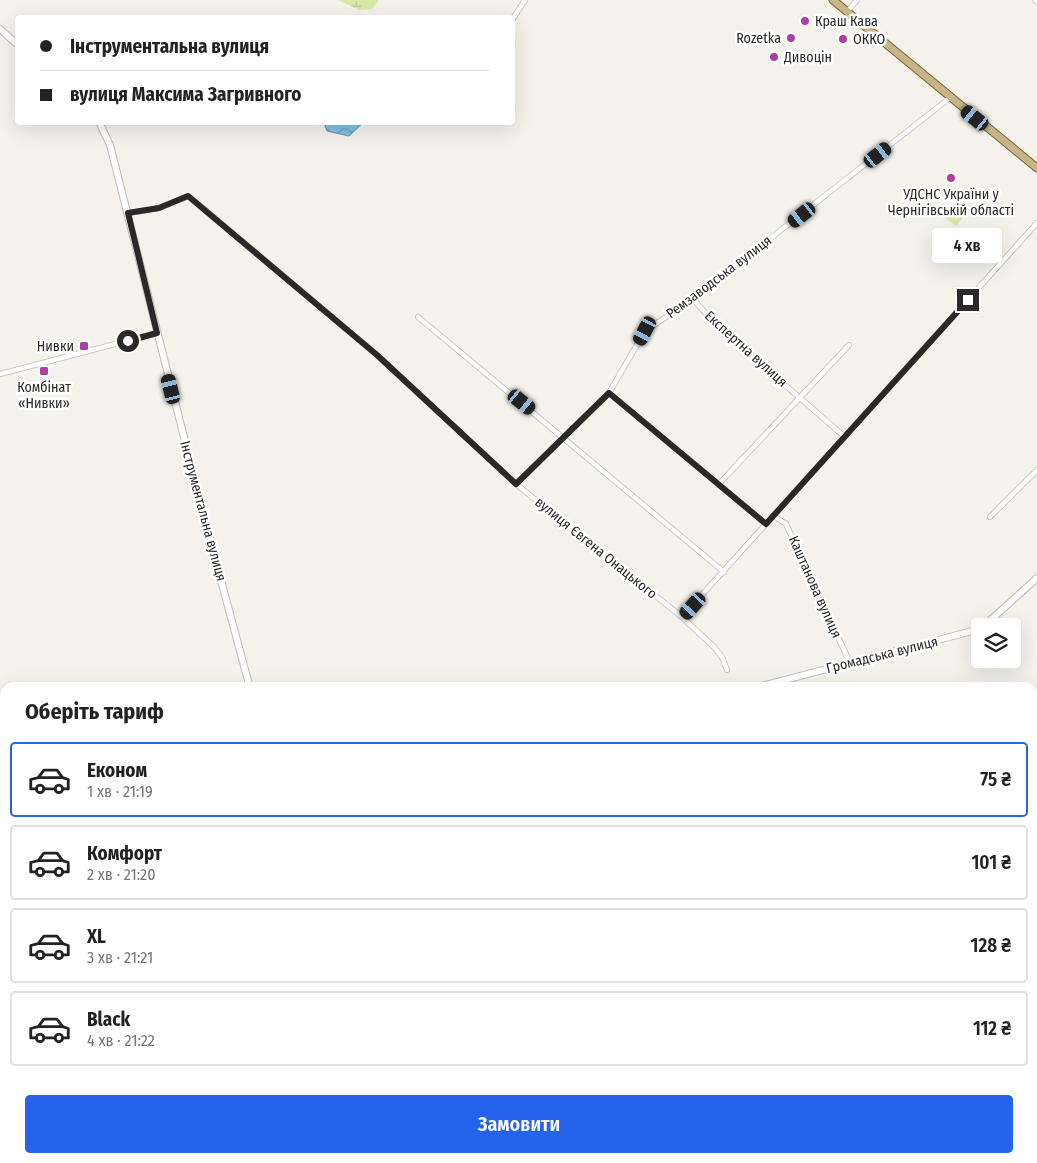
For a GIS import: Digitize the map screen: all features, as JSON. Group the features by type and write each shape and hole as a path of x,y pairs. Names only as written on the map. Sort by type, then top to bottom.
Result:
{"main road":[{"path":"833,0 1037,168"}],"street":[{"path":"515,15 525,0"},
{"path":"848,12 856,0"},
{"path":"0,29 15,42"},
{"name":"Ремзаводська вулиця","path":"516,484 566,438 609,393 645,331 693,299 951,97"},
{"name":"Інструментальна вулиця","path":"100,125 110,145 248,682"},
{"name":"вулиця Євгена Онацького","path":"128,213 159,208 188,196 377,355 516,484 682,617 714,646 722,657 727,670"},
{"path":"682,617 1037,224"},
{"name":"Експертна вулиця","path":"693,299 717,326 845,437"},
{"path":"418,317 566,438 724,572"},
{"path":"0,374 157,333"},
{"name":"Експертна вулиця","path":"718,485 849,346"},
{"path":"0,370 8,371"},
{"path":"609,393 766,524"},
{"path":"990,517 1037,470"},
{"name":"Каштанова вулиця","path":"774,516 786,524 850,663"},
{"path":"993,618 1037,578"},
{"name":"Громадська вулиця","path":"777,682 971,631"}],"green space":[{"path":"338,0 379,0 372,9 359,10"},
{"path":"959,198 971,207 956,226 944,217"}],"water":[{"path":"325,125 361,125 349,136 327,131"}],"place":[{"name":"Краш Кава","path":"805,21"},
{"name":"Rozetka","path":"791,38"},
{"name":"ОККО","path":"843,39"},
{"name":"Дивоцін","path":"774,57"},
{"name":"УДСНС України у Чернігівській області","path":"951,178"},
{"name":"Нивки","path":"84,346"},
{"name":"Комбінат «Нивки»","path":"44,371"}],"route":[{"path":"128,341 157,333 128,213 159,208 188,196 377,355 516,484 566,438 609,393 766,524 968,300"}]}
